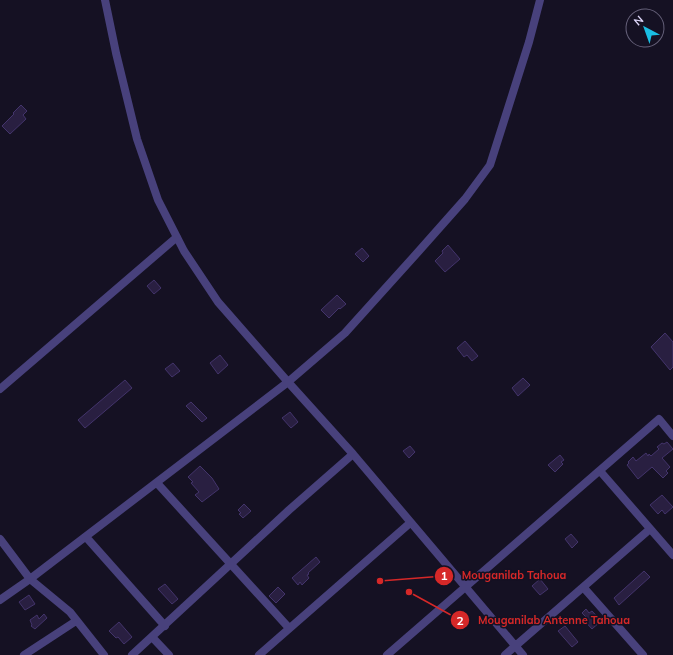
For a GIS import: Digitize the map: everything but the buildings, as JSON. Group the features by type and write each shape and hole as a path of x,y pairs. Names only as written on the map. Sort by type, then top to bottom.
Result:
{"street":[{"path":"106,0 116,53 137,139 158,200 184,250 218,302 353,454 523,655"},
{"path":"0,600 86,537 288,382 345,333 465,199 490,165 529,42 540,0"},
{"path":"0,389 177,237"},
{"path":"387,655 659,419 673,436"},
{"path":"132,655 289,510 353,454"},
{"path":"600,471 673,555"},
{"path":"157,483 289,628"},
{"path":"259,655 410,523"},
{"path":"505,655 584,588 650,529"},
{"path":"86,537 165,626"},
{"path":"0,539 30,579 70,612 104,655"},
{"path":"584,588 643,655"},
{"path":"24,655 76,621"},
{"path":"152,637 169,655"}],"place":[{"name":"Mouganilab Tahoua","path":"380,581"},
{"name":"Mouganilab Antenne Tahoua","path":"409,592"}]}
